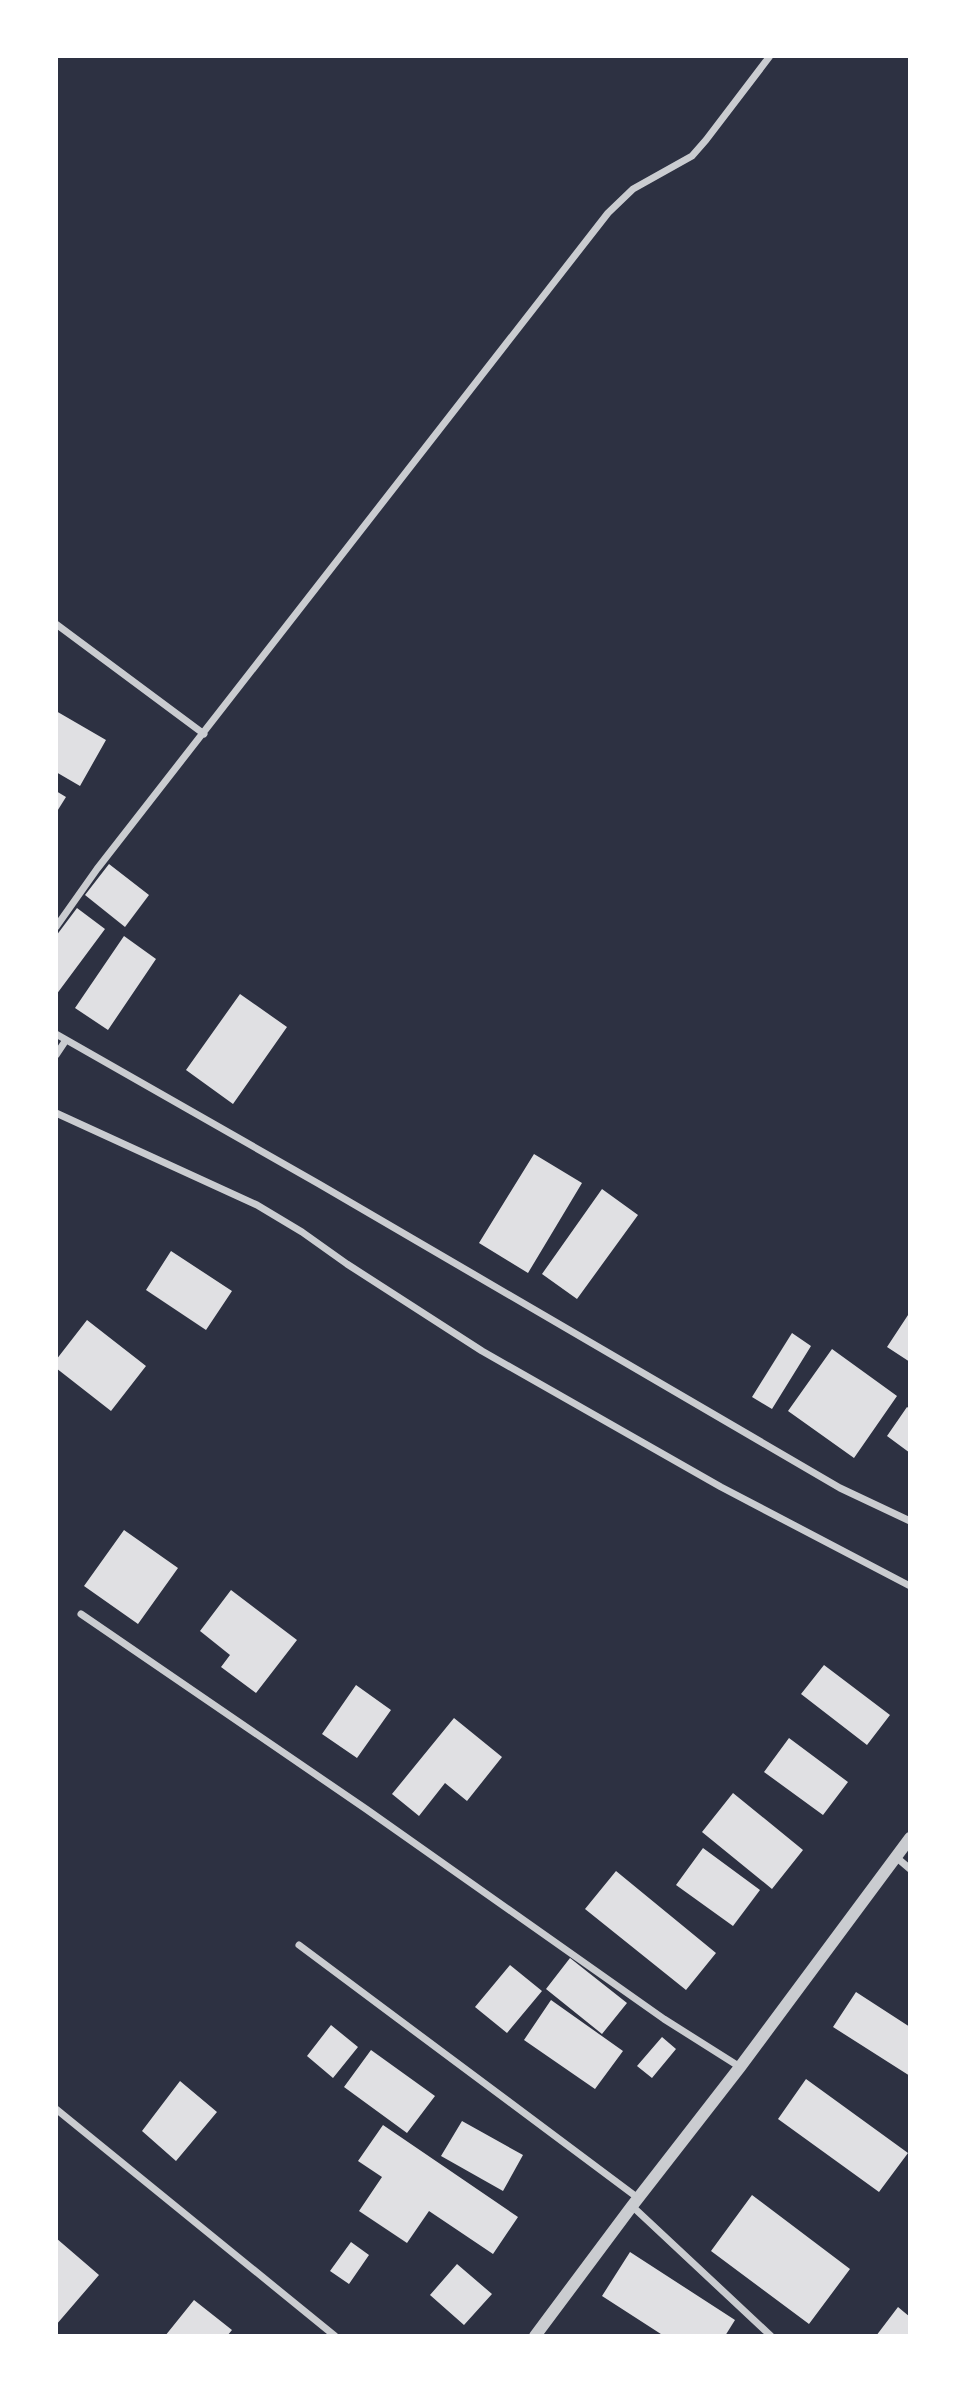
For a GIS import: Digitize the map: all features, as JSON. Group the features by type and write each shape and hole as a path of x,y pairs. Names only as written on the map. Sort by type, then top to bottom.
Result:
{"street":[{"path":"56,928 97,869 608,213 633,189 692,156 771,56"},
{"path":"56,624 204,734"},
{"path":"56,1034 840,1488 910,1521"},
{"path":"57,1054 66,1040"},
{"path":"56,1113 257,1205 482,1351 720,1486 910,1586"},
{"path":"81,1614 664,2019 740,2067"},
{"path":"535,2336 910,1838"},
{"path":"895,1856 910,1868"},
{"path":"299,1945 635,2202 771,2336"},
{"path":"56,2109 335,2336"}],"building":[{"path":"56,711 106,740 80,786 56,772"},
{"path":"56,791 66,797 56,813"},
{"path":"109,864 149,895 125,927 85,895"},
{"path":"77,908 105,929 56,995 56,936"},
{"path":"124,936 156,959 108,1030 75,1008"},
{"path":"240,994 287,1027 233,1104 186,1070"},
{"path":"534,1154 582,1183 528,1273 479,1243"},
{"path":"602,1189 638,1215 577,1299 542,1274"},
{"path":"171,1251 232,1291 206,1330 146,1290"},
{"path":"910,1312 910,1362 887,1347"},
{"path":"87,1320 146,1366 111,1411 56,1368 56,1360"},
{"path":"792,1333 811,1346 772,1409 752,1397"},
{"path":"832,1349 897,1396 854,1458 788,1411"},
{"path":"907,1407 910,1409 910,1453 887,1436"},
{"path":"124,1530 178,1568 138,1624 84,1586"},
{"path":"231,1590 297,1640 256,1693 221,1667 230,1655 200,1631"},
{"path":"824,1665 890,1715 867,1745 801,1694"},
{"path":"356,1685 391,1710 357,1758 322,1734"},
{"path":"454,1718 502,1757 467,1801 445,1783 419,1816 392,1794"},
{"path":"789,1738 848,1782 823,1815 764,1772"},
{"path":"733,1793 803,1850 772,1889 702,1832"},
{"path":"703,1848 760,1890 733,1926 676,1885"},
{"path":"616,1871 716,1953 686,1990 585,1909"},
{"path":"570,1958 627,2003 602,2034 546,1989"},
{"path":"510,1965 542,1991 507,2033 475,2007"},
{"path":"856,1992 910,2027 910,2076 833,2027"},
{"path":"551,2000 623,2051 595,2089 524,2040"},
{"path":"331,2025 358,2047 333,2078 307,2056"},
{"path":"662,2037 676,2049 652,2078 637,2066"},
{"path":"371,2050 435,2096 407,2133 344,2087"},
{"path":"806,2079 908,2153 879,2192 778,2119"},
{"path":"180,2081 217,2112 176,2161 142,2131"},
{"path":"462,2121 523,2155 503,2191 441,2156"},
{"path":"383,2125 518,2217 493,2254 429,2211 407,2243 359,2211 382,2177 358,2161"},
{"path":"752,2195 850,2269 809,2324 711,2251"},
{"path":"56,2238 99,2275 56,2325"},
{"path":"351,2242 369,2255 349,2284 330,2271"},
{"path":"630,2252 735,2320 725,2336 664,2336 602,2296"},
{"path":"457,2264 492,2294 464,2325 430,2295"},
{"path":"194,2300 232,2330 227,2336 165,2336"},
{"path":"898,2307 910,2317 910,2336 876,2336"}]}
